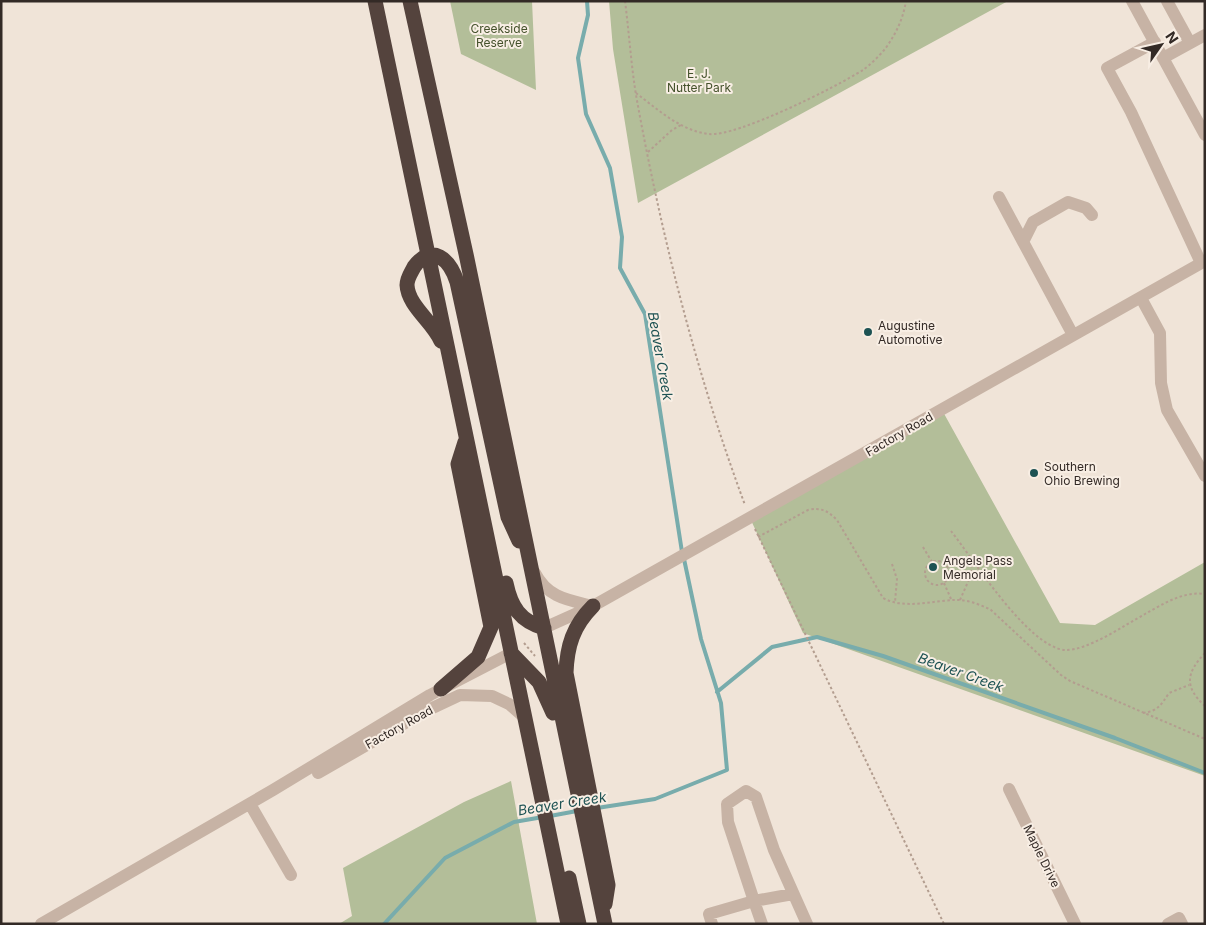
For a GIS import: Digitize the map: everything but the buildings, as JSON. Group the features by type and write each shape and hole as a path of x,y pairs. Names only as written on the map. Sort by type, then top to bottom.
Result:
{"highway":[{"path":"375,1 465,440 525,718 542,774 560,860 568,924"},
{"path":"410,1 466,254 605,920"},
{"path":"449,360 438,334 413,301 407,286 410,274 417,264 428,256 435,255 445,260 452,269 457,282 508,517 530,563"},
{"path":"433,281 449,318 508,596 513,608 521,618 531,624 544,628"},
{"path":"441,689 478,657 491,627 458,464 465,440"},
{"path":"574,767 566,657 576,626 593,606"},
{"path":"511,653 539,682 546,693 574,767"},
{"path":"560,860 580,924"}],"street":[{"path":"1132,1 1205,135"},
{"path":"1167,1 1190,43"},
{"path":"1163,58 1205,35"},
{"path":"1155,42 1107,68 1131,112 1203,262"},
{"path":"998,197 1073,335"},
{"path":"1023,242 1033,222 1068,202 1086,208 1092,215"},
{"name":"Factory Road","path":"544,628 593,606 1203,262"},
{"path":"1141,298 1160,334 1161,382 1167,410 1205,476"},
{"path":"530,563 542,586 552,594 593,606"},
{"name":"Factory Road","path":"41,924 274,790 441,689 511,653"},
{"name":"Factory Road","path":"274,790 309,778 426,711 460,695 491,696 509,704 525,718"},
{"name":"Maple Drive","path":"1009,789 1075,924"},
{"path":"762,924 728,822 728,804 746,791 756,797 774,850 807,924"},
{"path":"250,804 291,875"},
{"path":"712,924 710,914 754,901 793,894"}],"path":[{"path":"625,1 636,94 668,245 702,376 723,445 745,505"},
{"path":"636,94 681,125 708,134 727,132 803,101 864,69 884,50 902,22 906,1"},
{"path":"648,152 672,130 681,125"},
{"path":"758,537 808,510 816,508 827,511 837,520 883,598 895,602 911,603 960,600 991,610 1004,624 1066,678 1142,714 1205,740"},
{"path":"753,526 944,924"},
{"path":"952,531 996,592 1028,628 1050,646 1064,650 1090,643 1176,598 1198,593 1205,594"},
{"path":"923,547 932,562"},
{"path":"960,600 972,575 972,557"},
{"path":"940,561 947,565 949,573 944,583 936,585 928,580 926,568 932,562 940,561"},
{"path":"892,564 897,579 895,602"},
{"path":"944,583 952,600"},
{"path":"518,637 539,659"},
{"path":"1205,654 1192,666 1189,686 1195,697 1205,706"},
{"path":"1142,714 1153,712 1162,706 1169,693 1189,686"}],"green space":[{"name":"Creekside Reserve","path":"450,1 532,1 536,90 461,54"},
{"name":"E. J. Nutter Park","path":"609,1 1008,1 638,203 613,49"},
{"path":"942,410 1060,623 1095,625 1205,562 1205,776 803,633 750,518"},
{"path":"511,781 537,924 339,924 352,916 343,868 464,802"}],"waterway":[{"name":"Beaver Creek","path":"587,1 588,15 578,58 586,114 610,168 622,237 620,268 645,314 682,552"},
{"name":"Beaver Creek","path":"597,808 655,799 727,770 721,703 701,639 684,559"},
{"name":"Beaver Creek","path":"717,692 772,647 817,637 883,656 1115,738 1205,773"},
{"name":"Beaver Creek","path":"550,816 577,811"},
{"name":"Beaver Creek","path":"384,924 445,858 514,822 543,817"}],"place":[{"name":"Augustine Automotive","path":"868,332"},
{"name":"Southern Ohio Brewing","path":"1034,473"},
{"name":"Angels Pass Memorial","path":"933,567"}]}
